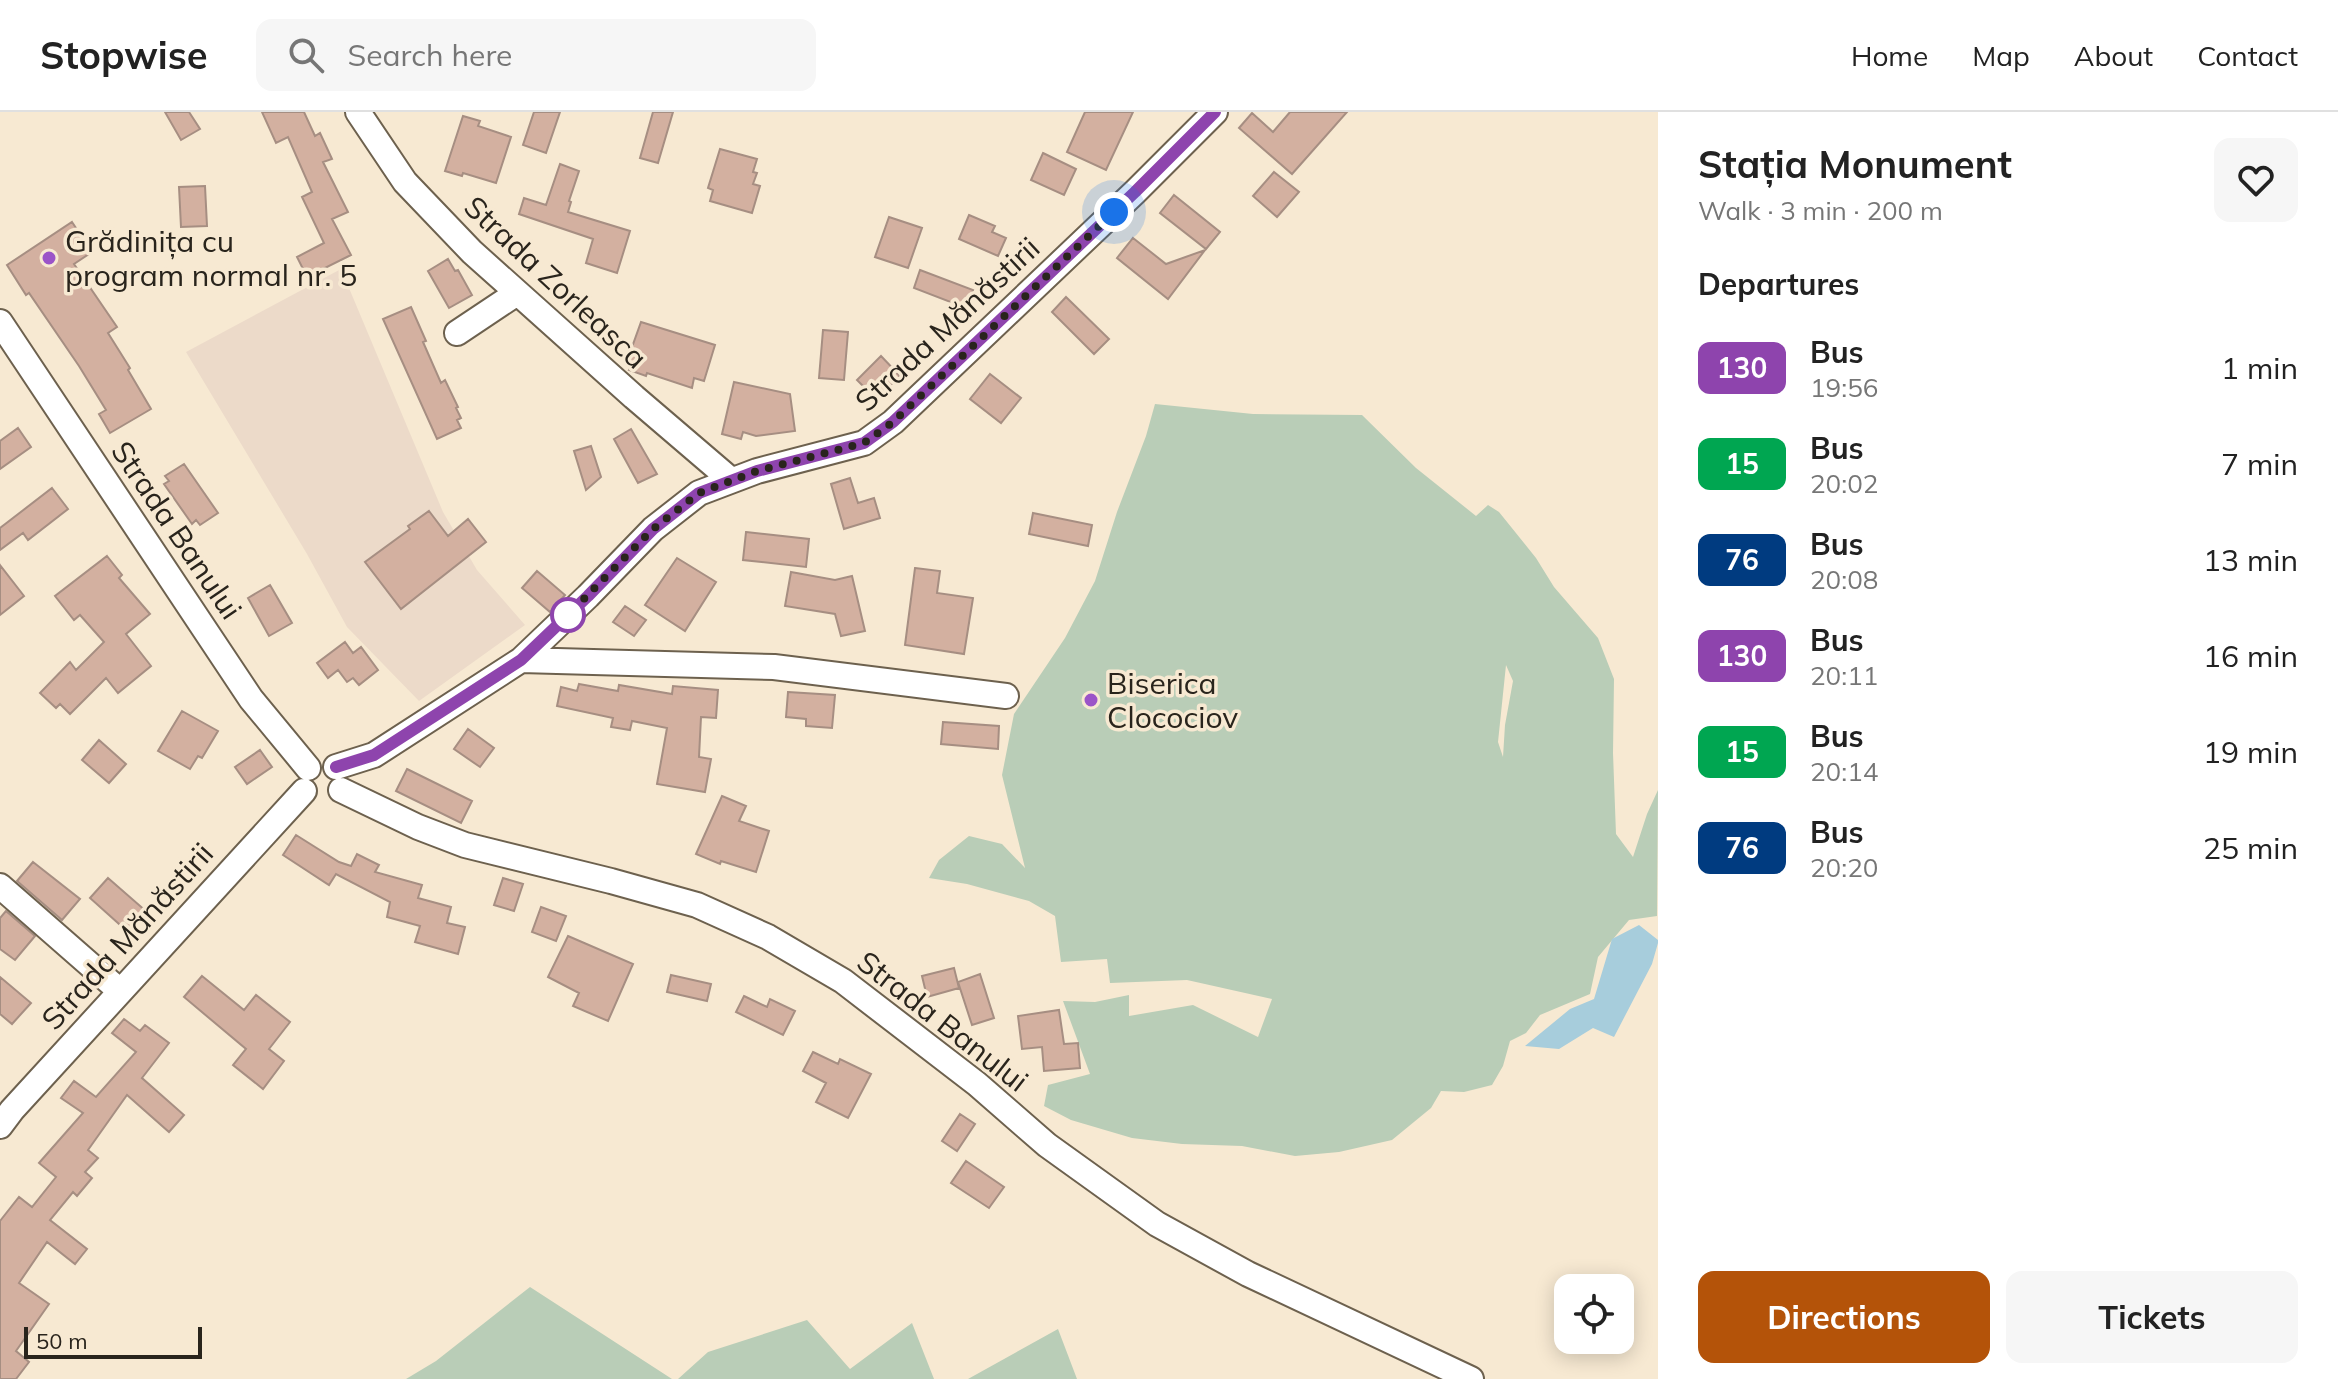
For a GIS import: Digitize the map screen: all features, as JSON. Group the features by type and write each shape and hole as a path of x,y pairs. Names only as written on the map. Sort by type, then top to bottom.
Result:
{"street":[{"name":"Strada Zorleasca","path":"358,112 405,182 472,252 731,480"},
{"name":"Strada Mănăstirii","path":"339,779 521,660 653,529 699,493 757,471 864,443 893,422 1215,112"},
{"path":"457,333 517,293"},
{"name":"Strada Banului","path":"0,322 306,780"},
{"path":"521,660 774,667 1006,696"},
{"path":"318,762 330,764 339,779 337,796 326,802 313,800 306,780 318,762"},
{"name":"Strada Banului","path":"339,779 418,827 465,845 697,905 768,937 843,981 977,1084 1047,1145 1157,1224 1248,1274 1471,1379"},
{"name":"Strada Mănăstirii","path":"4,1112 120,991 306,780"},
{"path":"0,886 120,991"}],"shaded area":[{"path":"341,269 443,512 477,570 525,625 419,701 347,627 186,352"}],"green space":[{"path":"1155,404 1253,414 1362,415 1416,468 1476,516 1488,505 1499,512 1536,558 1554,587 1598,638 1614,679 1616,834 1633,857 1658,790 1657,916 1629,920 1598,957 1590,994 1540,1015 1526,1033 1510,1041 1503,1066 1492,1085 1464,1092 1441,1091 1431,1108 1392,1140 1339,1152 1295,1156 1242,1146 1132,1138 1071,1120 1044,1106 1048,1085 1090,1074 1063,1001 1095,1002 1129,995 1129,1016 1193,1005 1258,1037 1272,999 1187,980 1110,983 1107,959 1061,962 1055,916 1029,901 967,884 929,878 939,860 969,836 1002,844 1025,868 1002,775 1014,714 1065,638 1095,581","holes":["1506,665 1513,681 1505,725 1503,757 1498,742"]},
{"path":"530,1287 672,1379 406,1379 436,1361"},
{"path":"807,1320 850,1369 912,1323 934,1379 678,1379 708,1352"},
{"path":"1058,1329 1077,1379 968,1379"}],"water":[{"path":"1639,925 1658,943 1652,964 1614,1037 1593,1028 1559,1049 1525,1046 1570,1009 1594,999 1612,939"}],"building":[{"path":"165,112 189,112 200,129 181,140"},
{"path":"262,112 304,112 315,136 320,133 332,159 323,162 348,212 332,219 351,255 307,277 297,257 324,243 302,197 312,192 288,137 276,143"},
{"path":"534,112 560,112 546,153 523,145"},
{"path":"653,112 673,112 658,163 640,158"},
{"path":"1085,112 1133,112 1106,170 1067,152"},
{"path":"1290,112 1347,112 1292,174 1239,128 1252,113 1273,132"},
{"path":"463,116 480,121 478,126 511,137 496,183 445,171"},
{"path":"720,149 757,159 753,184 760,186 752,213 710,201 713,190 708,188"},
{"path":"1043,153 1076,169 1064,195 1031,180"},
{"path":"560,164 579,171 568,212 630,231 617,273 586,263 593,239 519,214 524,198 546,205"},
{"path":"1274,172 1299,192 1277,217 1253,196"},
{"path":"205,186 207,226 181,227 179,187"},
{"path":"1174,195 1220,232 1206,249 1160,213"},
{"path":"969,215 995,226 992,232 1006,238 998,256 959,239"},
{"path":"889,217 922,228 908,268 875,257"},
{"path":"72,222 92,252 74,264 117,327 108,333 151,409 110,433 99,414 106,410 79,366 7,265"},
{"path":"1133,238 1166,264 1205,250 1168,299 1117,258"},
{"path":"448,259 472,295 449,308 428,271"},
{"path":"920,270 973,290 966,308 914,288"},
{"path":"1066,297 1109,339 1094,354 1052,312"},
{"path":"411,307 441,383 445,380 461,418 457,420 461,428 437,439 383,319"},
{"path":"641,322 715,345 704,381 694,378 692,388 629,370 631,366 626,364"},
{"path":"823,330 848,332 844,380 819,378"},
{"path":"881,356 900,376 876,399 857,380"},
{"path":"990,374 1021,398 1001,423 970,399"},
{"path":"734,382 790,394 795,431 756,436 743,432 741,439 722,434"},
{"path":"18,428 31,447 0,469 0,441"},
{"path":"631,429 657,474 638,483 614,439"},
{"path":"591,446 601,477 586,490 574,451"},
{"path":"184,464 218,513 200,525 196,520 192,524 164,484 169,481 165,476"},
{"path":"850,478 858,503 874,498 880,518 844,529 831,484"},
{"path":"52,488 68,509 28,540 23,533 0,550 0,528"},
{"path":"429,511 448,536 468,519 486,542 401,609 365,562"},
{"path":"1033,513 1092,525 1088,546 1029,534"},
{"path":"746,532 809,539 806,567 743,560"},
{"path":"107,556 122,575 119,578 150,614 126,634 151,666 118,693 106,678 70,714 60,704 56,708 40,693 70,662 76,670 104,642 80,615 74,620 55,596"},
{"path":"677,558 716,582 685,631 645,605"},
{"path":"0,565 24,596 0,615"},
{"path":"915,568 940,571 937,593 973,598 964,654 905,645"},
{"path":"537,571 565,595 550,612 522,588"},
{"path":"791,572 835,580 852,576 865,631 841,636 835,614 785,606"},
{"path":"270,585 292,623 269,636 248,598"},
{"path":"625,606 646,620 634,636 613,622"},
{"path":"345,642 353,653 361,647 378,670 359,685 353,678 347,682 338,670 328,678 317,663"},
{"path":"579,684 618,691 619,685 672,694 673,686 718,690 716,718 701,717 699,757 711,759 705,792 657,784 667,728 632,721 630,730 611,727 613,718 557,706 561,687 577,691"},
{"path":"788,692 835,695 832,728 806,726 806,719 786,717"},
{"path":"182,711 218,731 202,758 198,756 190,769 158,751"},
{"path":"943,722 999,726 998,749 941,744"},
{"path":"468,729 494,748 480,767 454,749"},
{"path":"99,740 126,764 109,783 82,760"},
{"path":"260,750 272,767 247,784 235,767"},
{"path":"407,769 472,801 461,823 396,791"},
{"path":"722,796 746,806 739,821 769,831 756,872 721,861 720,864 696,854"},
{"path":"296,835 339,862 351,866 357,854 379,865 375,872 422,885 418,898 451,907 447,923 465,927 458,954 415,942 420,926 387,917 390,902 336,874 329,885 283,855"},
{"path":"33,862 80,899 62,920 17,881"},
{"path":"108,878 147,912 128,932 90,898"},
{"path":"503,878 523,884 514,911 494,905"},
{"path":"541,907 566,916 556,941 532,932"},
{"path":"6,911 35,936 15,960 0,949 0,918"},
{"path":"568,936 633,964 608,1021 573,1006 579,993 548,977"},
{"path":"954,968 959,988 927,997 922,976"},
{"path":"980,974 994,1018 972,1025 958,982"},
{"path":"671,975 711,984 707,1001 667,992"},
{"path":"202,976 244,1010 256,995 290,1022 269,1049 284,1061 263,1089 233,1065 246,1049 184,997"},
{"path":"0,977 31,1003 12,1024 0,1014"},
{"path":"744,996 767,1007 770,999 795,1011 783,1035 736,1012"},
{"path":"1059,1010 1064,1044 1078,1043 1080,1068 1044,1071 1042,1047 1022,1049 1018,1016"},
{"path":"124,1019 140,1031 145,1025 169,1043 142,1078 184,1115 169,1132 127,1095 88,1150 98,1158 85,1172 92,1178 77,1196 73,1192 50,1220 87,1249 75,1264 47,1242 19,1283 49,1304 16,1351 29,1362 16,1379 0,1379 0,1221 19,1197 32,1207 56,1177 39,1163 83,1113 61,1098 74,1081 96,1097 136,1052 112,1033"},
{"path":"813,1052 838,1064 840,1059 871,1074 848,1118 816,1102 826,1083 803,1071"},
{"path":"960,1114 975,1124 957,1151 942,1141"},
{"path":"966,1161 1004,1187 989,1208 951,1183"}],"bus line":[{"name":"130","path":"336,767 374,755 521,660 653,529 699,493 757,471 864,443 893,422 1215,112"}],"place":[{"name":"Grădinița cu program normal nr. 5","path":"49,258"},
{"name":"Biserica Clocociov","path":"1091,700"}],"route":[{"path":"568,615 566,617 653,529 699,493 757,471 864,443 893,422 1114,212"}]}
